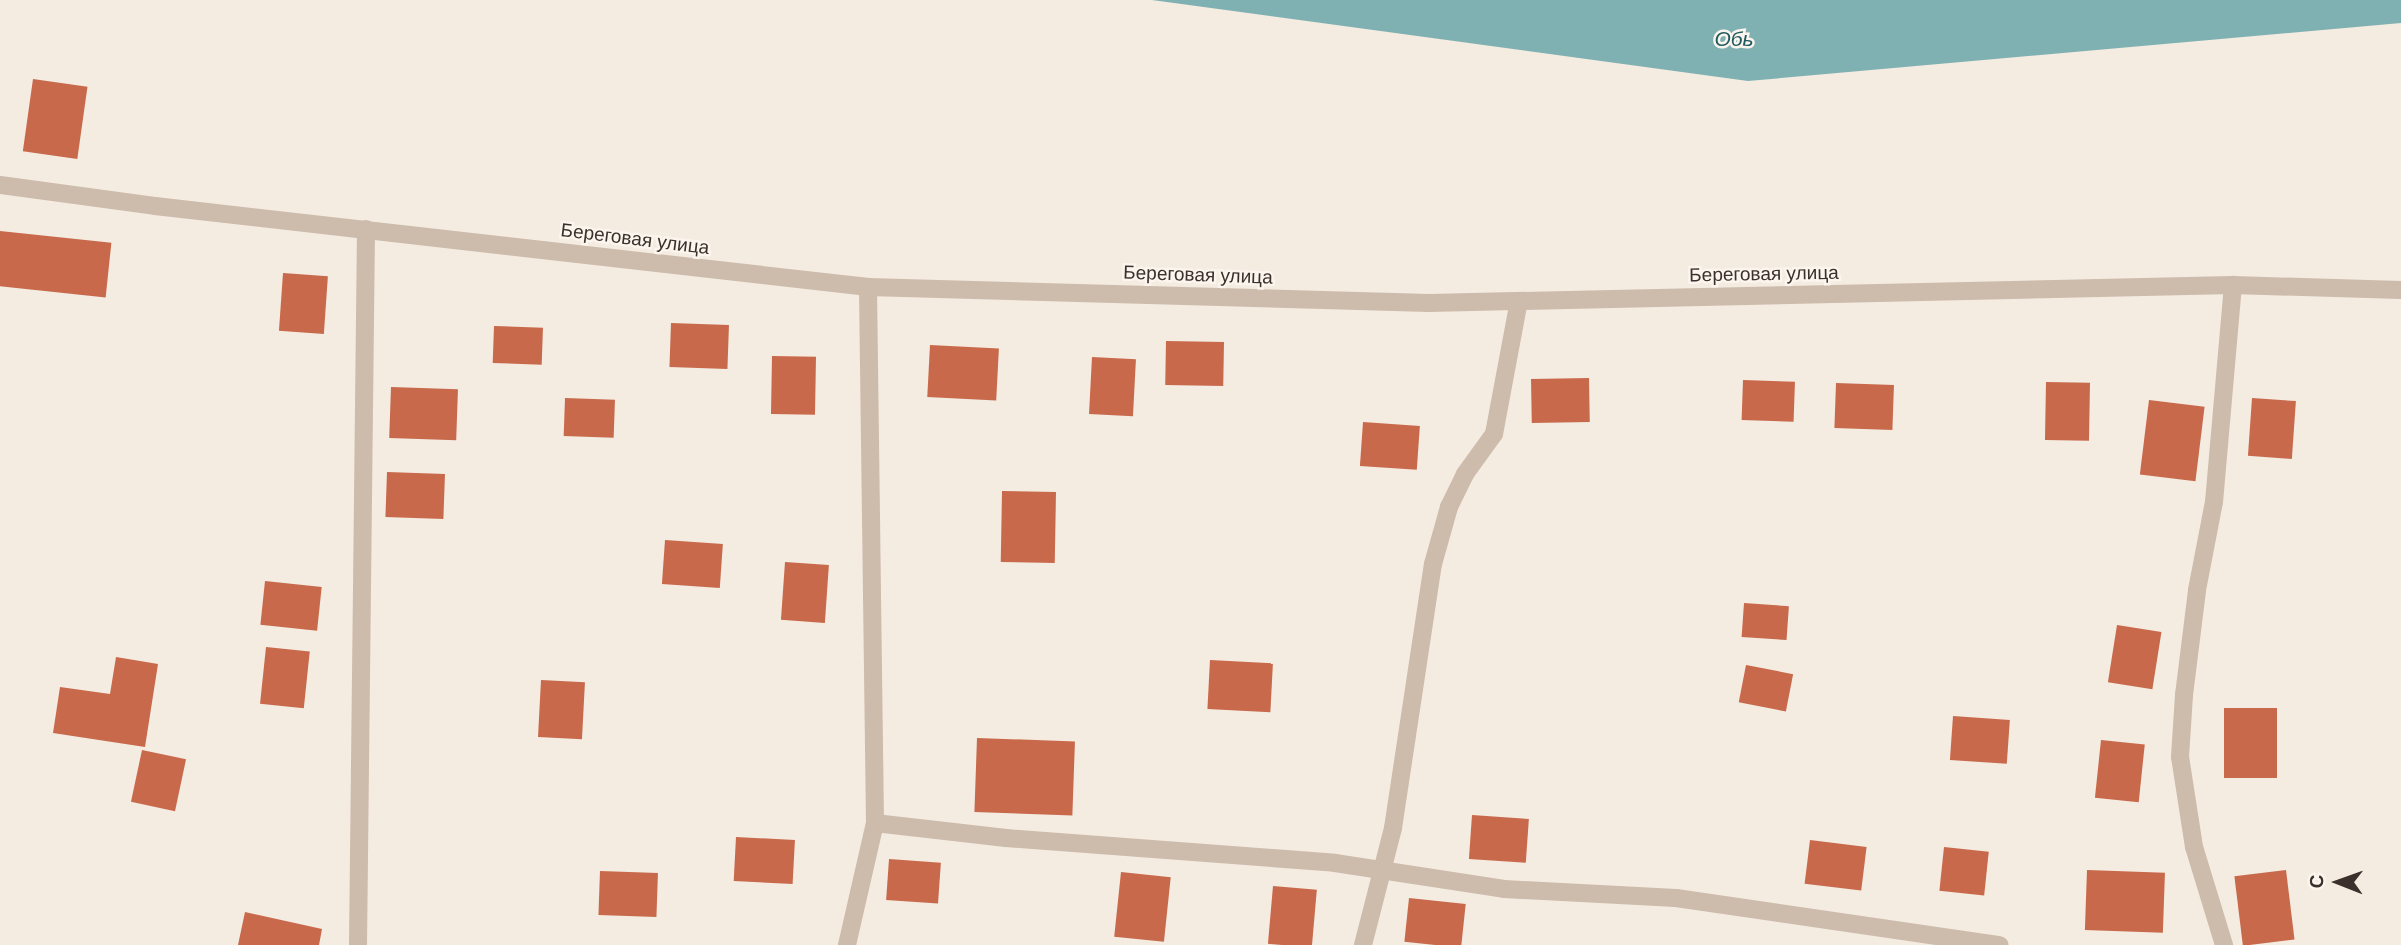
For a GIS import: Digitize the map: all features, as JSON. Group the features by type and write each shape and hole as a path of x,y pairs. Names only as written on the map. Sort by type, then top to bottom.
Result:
{"street":[{"name":"Береговая улица","path":"0,185 59,195 868,287 1429,303 2233,285 2401,290"},
{"path":"358,945 366,229"},
{"path":"2224,945 2194,847 2180,757 2192,629 2215,489 2233,285"},
{"path":"847,945 874,823 868,287"},
{"path":"1363,945 1393,828 1433,564 1449,507 1465,474 1494,434 1519,301"},
{"path":"874,823 1006,838 1335,863 1504,889 1676,898 2000,945"}],"water":[{"name":"Обь","path":"1152,0 2401,0 2401,23 1748,81"}],"building":[{"path":"33,79 87,87 77,159 23,151"},
{"path":"0,231 111,243 106,297 0,286"},
{"path":"283,273 328,276 324,334 279,331"},
{"path":"671,323 729,325 727,369 669,367"},
{"path":"494,326 543,328 542,365 493,363"},
{"path":"1166,341 1224,342 1223,386 1165,385"},
{"path":"930,345 999,349 996,401 927,397"},
{"path":"772,356 816,357 815,415 771,414"},
{"path":"1092,357 1136,359 1133,416 1089,414"},
{"path":"1589,378 1590,422 1532,423 1531,379"},
{"path":"1743,380 1795,382 1794,422 1742,420"},
{"path":"2046,382 2090,383 2089,441 2045,440"},
{"path":"1836,383 1894,385 1892,430 1834,428"},
{"path":"391,387 458,389 456,440 389,438"},
{"path":"565,398 615,400 614,438 564,436"},
{"path":"2252,398 2296,401 2292,459 2248,456"},
{"path":"2149,400 2205,407 2195,481 2140,474"},
{"path":"1363,422 1420,426 1417,470 1360,466"},
{"path":"387,472 445,474 443,519 385,517"},
{"path":"1002,491 1056,492 1055,563 1001,562"},
{"path":"665,540 723,544 720,588 662,584"},
{"path":"785,562 829,565 825,623 781,620"},
{"path":"265,581 322,587 317,631 260,625"},
{"path":"1744,603 1789,606 1787,640 1742,637"},
{"path":"2117,625 2161,632 2152,689 2108,682"},
{"path":"266,647 310,652 304,708 260,704"},
{"path":"116,657 158,664 145,747 53,733 60,687 110,694"},
{"path":"1210,660 1273,663 1270,712 1207,709"},
{"path":"1746,665 1793,674 1786,711 1739,702"},
{"path":"541,680 585,682 582,739 538,737"},
{"path":"2224,708 2277,708 2277,778 2224,778"},
{"path":"1953,716 2010,720 2007,764 1950,760"},
{"path":"977,738 1075,741 1072,815 974,812"},
{"path":"2101,740 2145,745 2139,802 2095,798"},
{"path":"142,750 186,759 175,811 131,802"},
{"path":"1472,815 1529,819 1526,863 1469,859"},
{"path":"736,837 795,840 793,884 734,881"},
{"path":"1810,840 1867,847 1861,891 1805,884"},
{"path":"1944,847 1989,852 1984,895 1939,891"},
{"path":"889,859 941,863 938,904 886,900"},
{"path":"2087,870 2165,873 2163,933 2085,930"},
{"path":"2286,870 2295,939 2243,945 2234,876"},
{"path":"600,871 658,873 656,917 598,915"},
{"path":"1121,872 1171,877 1164,942 1114,937"},
{"path":"1273,886 1317,890 1312,945 1268,944"},
{"path":"1409,898 1466,904 1461,945 1404,942"},
{"path":"245,912 322,929 319,945 238,945"}]}
